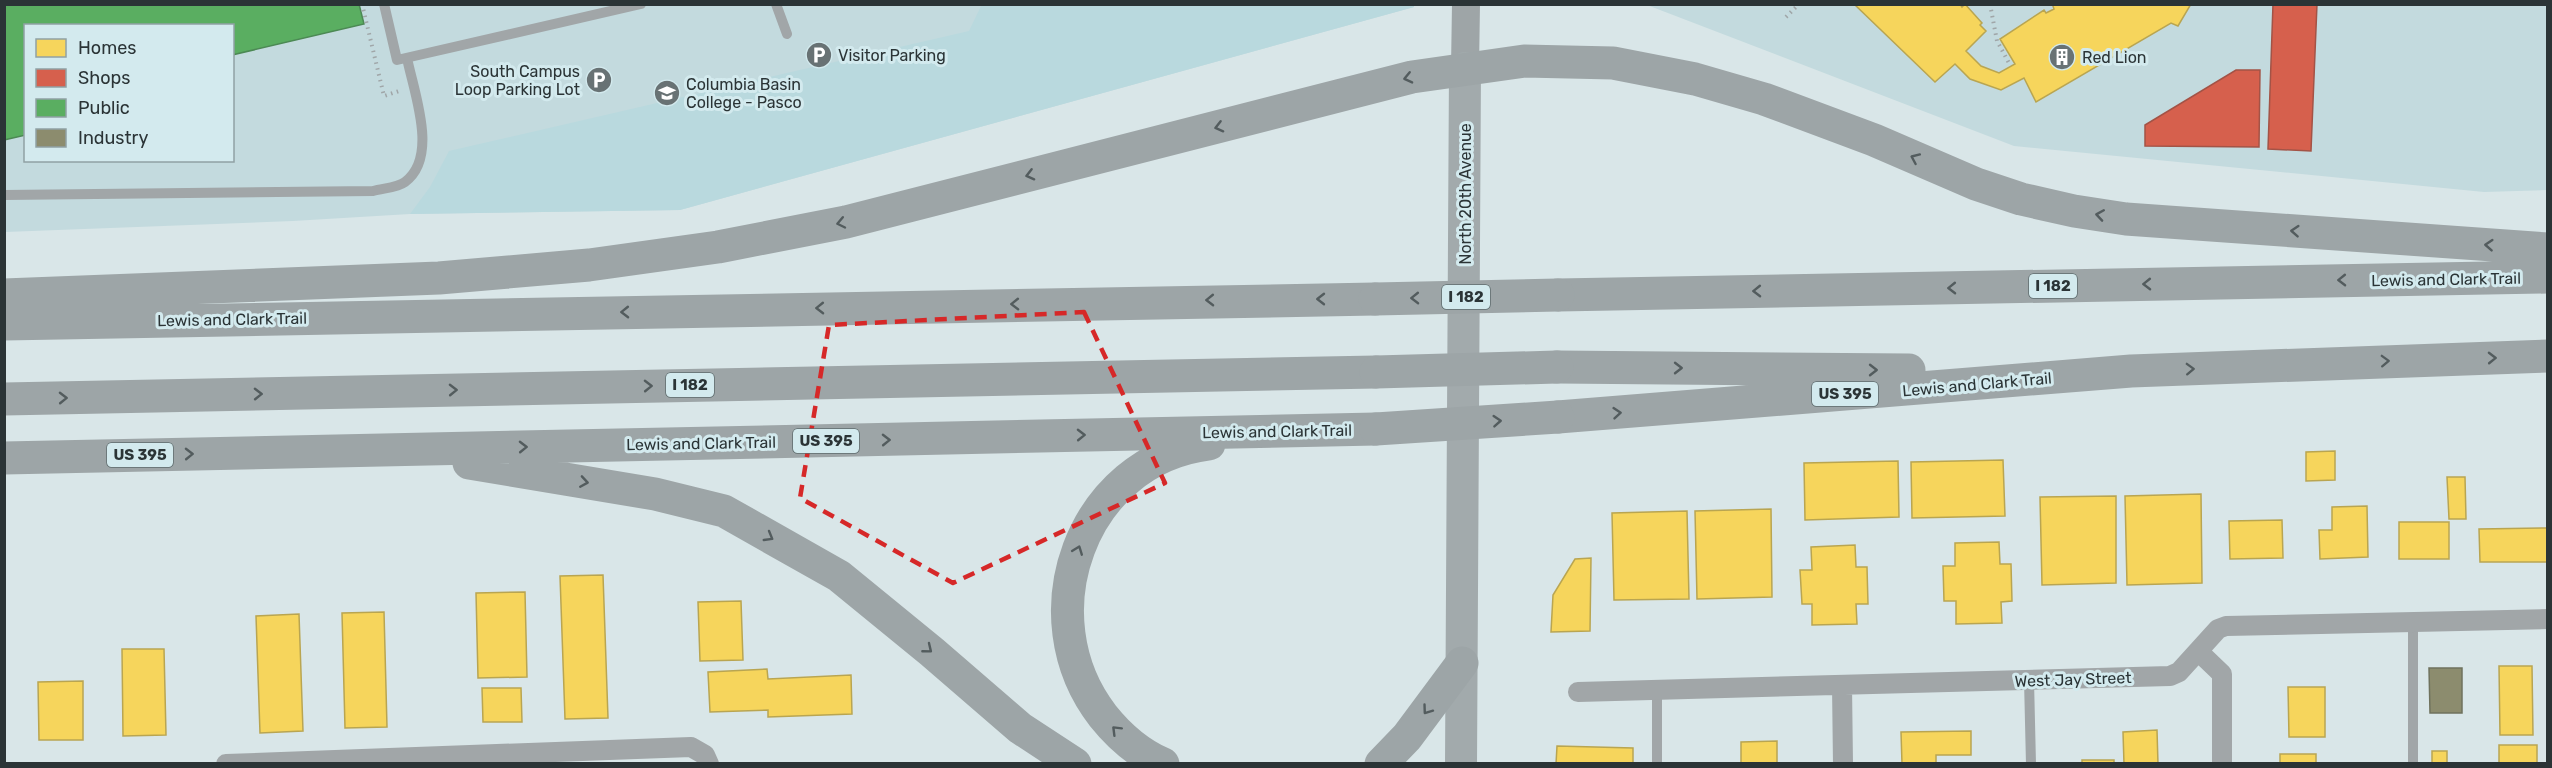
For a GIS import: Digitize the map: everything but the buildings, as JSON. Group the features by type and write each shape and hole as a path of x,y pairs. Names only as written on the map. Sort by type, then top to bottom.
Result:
{"highway":[{"path":"4,295 439,278 589,265 707,249 846,222 1412,77 1524,61 1571,61 1643,68 1743,92 1825,122 1976,184 2021,199 2074,211 2126,219 2547,249"},
{"name":"Lewis and Clark Trail","path":"4,324 2547,277"},
{"name":"Lewis and Clark Trail","path":"4,458 1376,429 1558,417 2131,371 2547,356"},
{"name":"I 182","path":"4,399 1557,368 2131,371"},
{"path":"1163,764 1132,745 1094,705 1071,654 1067,626 1068,589 1080,544 1092,520 1109,497 1130,478 1178,451 1205,444 1376,429"},
{"path":"276,453 460,462 655,494 724,511 839,576 1020,728 1075,764"},
{"path":"1381,764 1407,737 1462,663"}],"main road":[{"name":"North 20th Avenue","path":"1462,663 1466,4"},
{"path":"1461,764 1462,663"}],"street":[{"name":"West Jay Street","path":"1578,692 2175,675 2218,629 2226,626 2547,619"},
{"path":"2198,651 2222,674 2222,764"},
{"path":"1842,685 1843,764"},
{"path":"226,764 691,747 707,759"}],"lane":[{"path":"384,4 397,60 638,5"},
{"path":"776,4 787,34"},
{"path":"4,195 373,191 402,184 417,171 424,149 407,58"},
{"path":"2413,621 2413,764"},
{"path":"2030,680 2031,764"},
{"path":"1657,690 1657,764"}],"path":[{"path":"1786,18 1799,4"},
{"path":"1990,4 1997,41 2008,63"}],"highlighted area":[{"path":"1084,312 1165,483 953,583 800,498 829,325"}],"shaded area":[{"path":"982,4 1414,5 1414,7 680,210 410,214 430,187 449,151 969,31"},
{"name":"Columbia Basin College - Pasco","path":"4,5 1414,5 1414,7 680,210 410,214 5,232"},
{"path":"1647,5 2547,5 2547,190 2484,192 2014,146"}],"place":[{"name":"Visitor Parking","path":"819,55"},
{"name":"Red Lion","path":"2062,57"},
{"name":"South Campus Loop Parking Lot","path":"599,80"},
{"name":"Columbia Basin College - Pasco","path":"667,93"}]}
